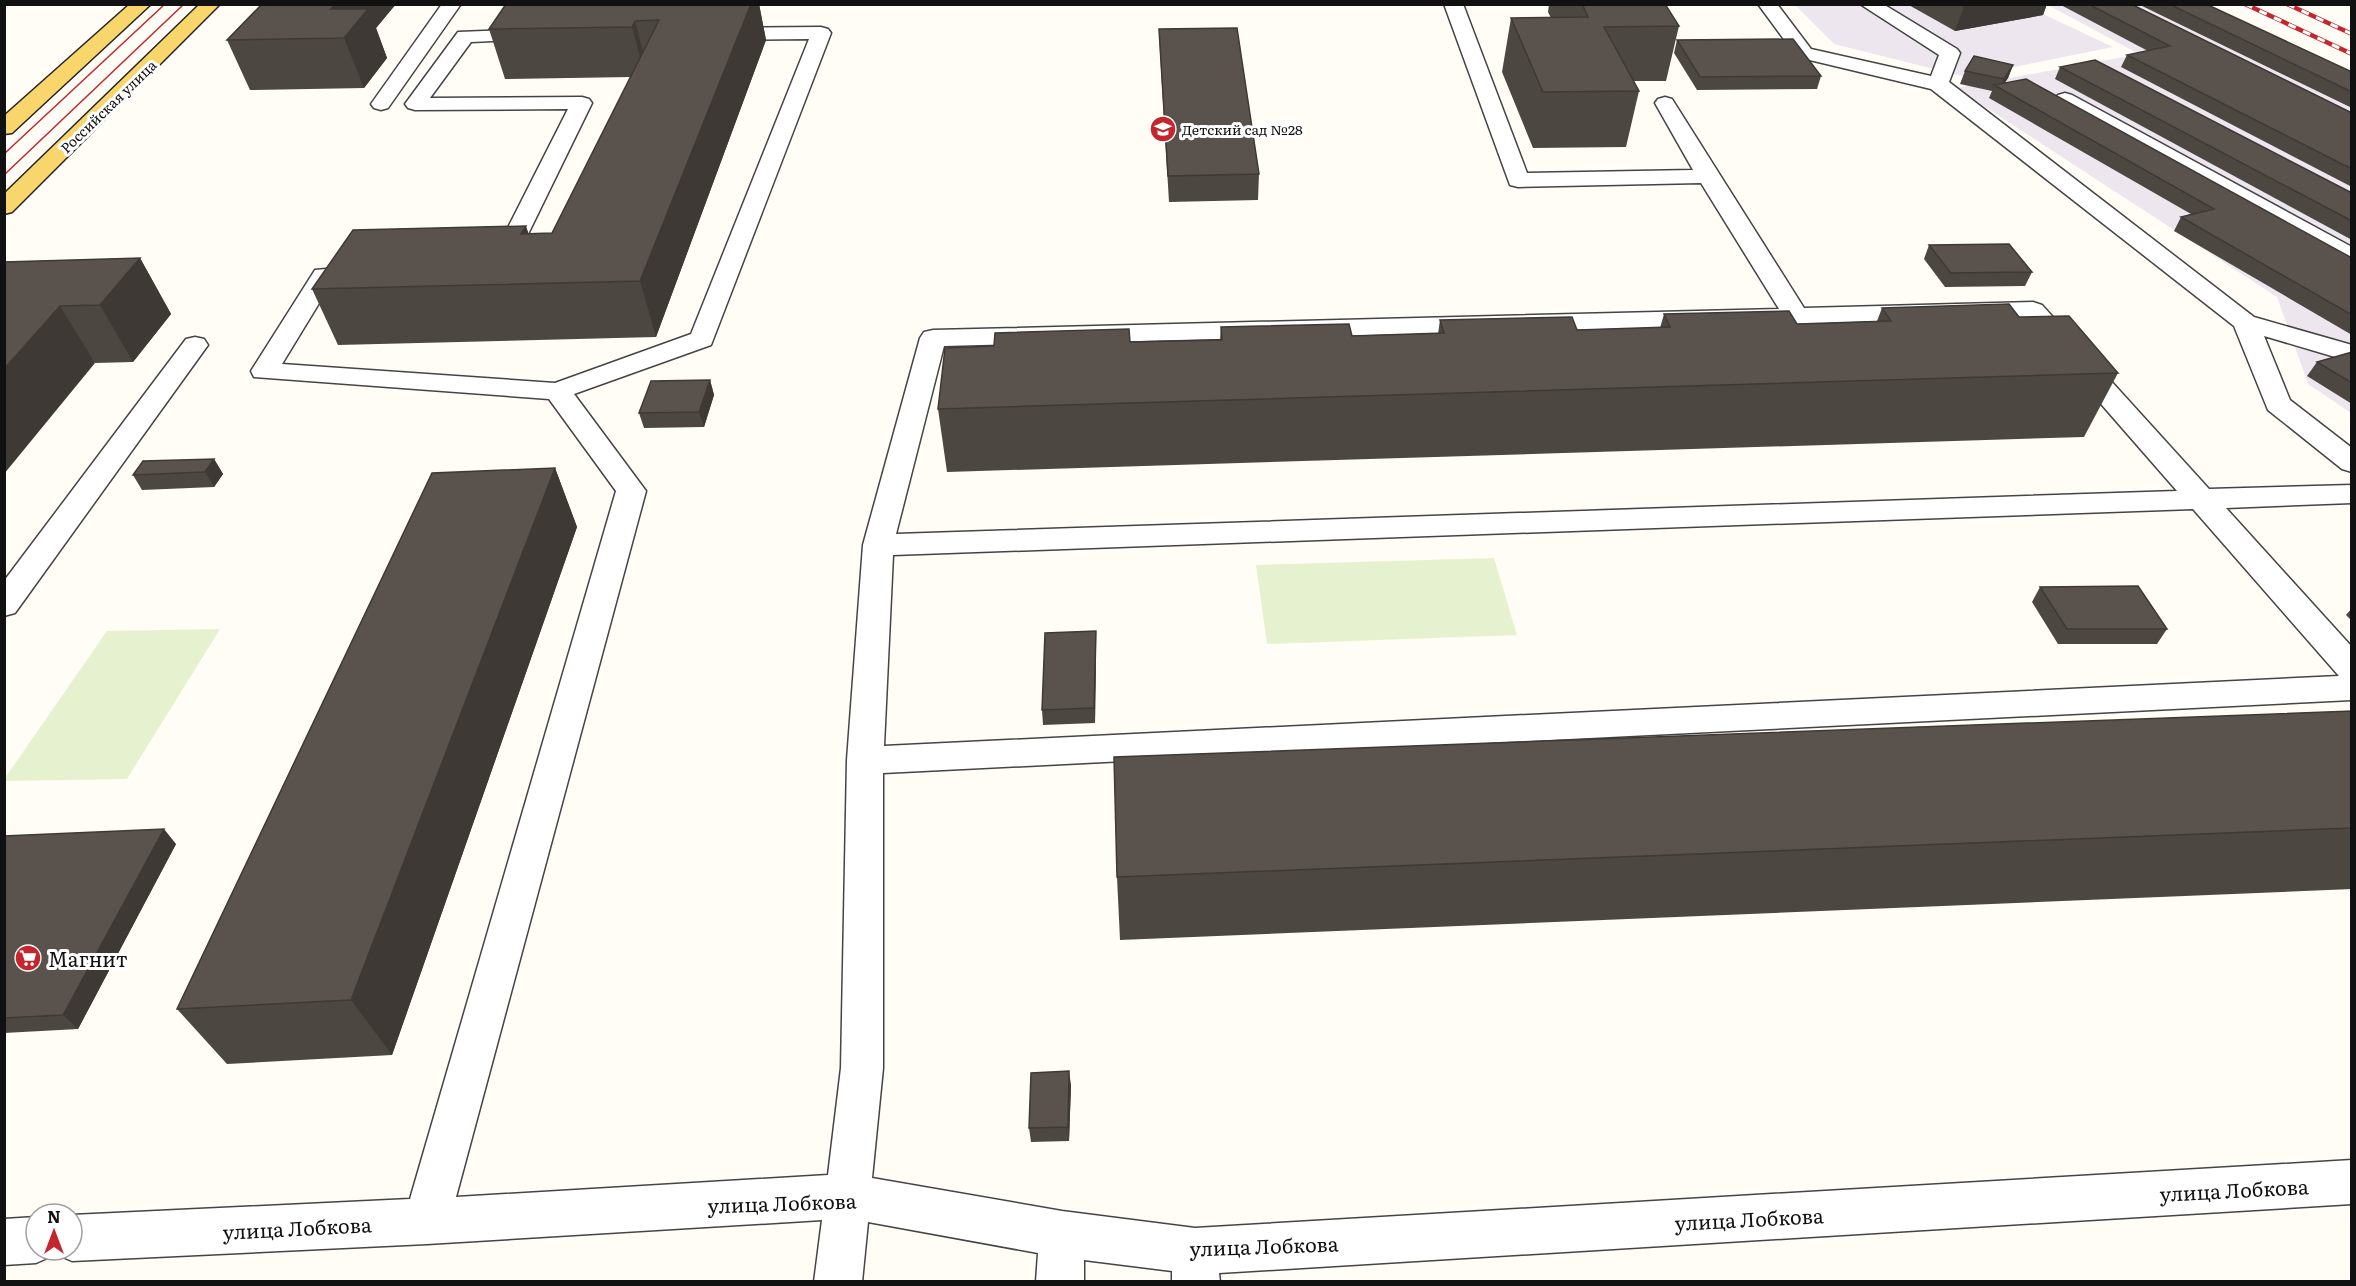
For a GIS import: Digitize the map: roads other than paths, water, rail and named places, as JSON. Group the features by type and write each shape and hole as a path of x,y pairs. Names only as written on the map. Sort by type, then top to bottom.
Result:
{"main road":[{"path":"4,128 142,4"},
{"name":"Российская улица","path":"4,207 211,4"}],"street":[{"path":"381,104 452,4"},
{"path":"1454,4 1484,55 1518,180 1708,176"},
{"path":"1767,4 1804,53 1938,84 2245,322 2352,354"},
{"path":"1869,4 1950,53 1938,84"},
{"path":"372,273 324,275 264,371 557,391 702,339 821,33 702,34"},
{"path":"479,266 503,265 582,103 415,104 465,36 560,35"},
{"path":"2066,99 2352,257"},
{"path":"1665,103 1796,315"},
{"path":"838,1281 862,1068 865,760 878,545 933,338 2033,310 2352,669"},
{"path":"2245,322 2278,404 2352,463"},
{"path":"4,605 195,345"},
{"path":"427,1221 631,491 557,391"},
{"path":"878,545 2352,494"},
{"path":"865,760 2352,688"},
{"name":"улица Лобкова","path":"84,1237 427,1221 847,1196 1062,1234 1195,1266 2352,1182"},
{"path":"1060,1281 1062,1234"},
{"path":"4,1242 24,1241"}],"tram line":[{"path":"4,154 165,4"},
{"path":"4,175 184,4"}],"railway":[{"path":"2245,4 2352,54"},
{"path":"2287,4 2352,34"}],"place":[{"name":"Детский сад №28","path":"1163,129"},
{"name":"Магнит","path":"28,958"}]}
